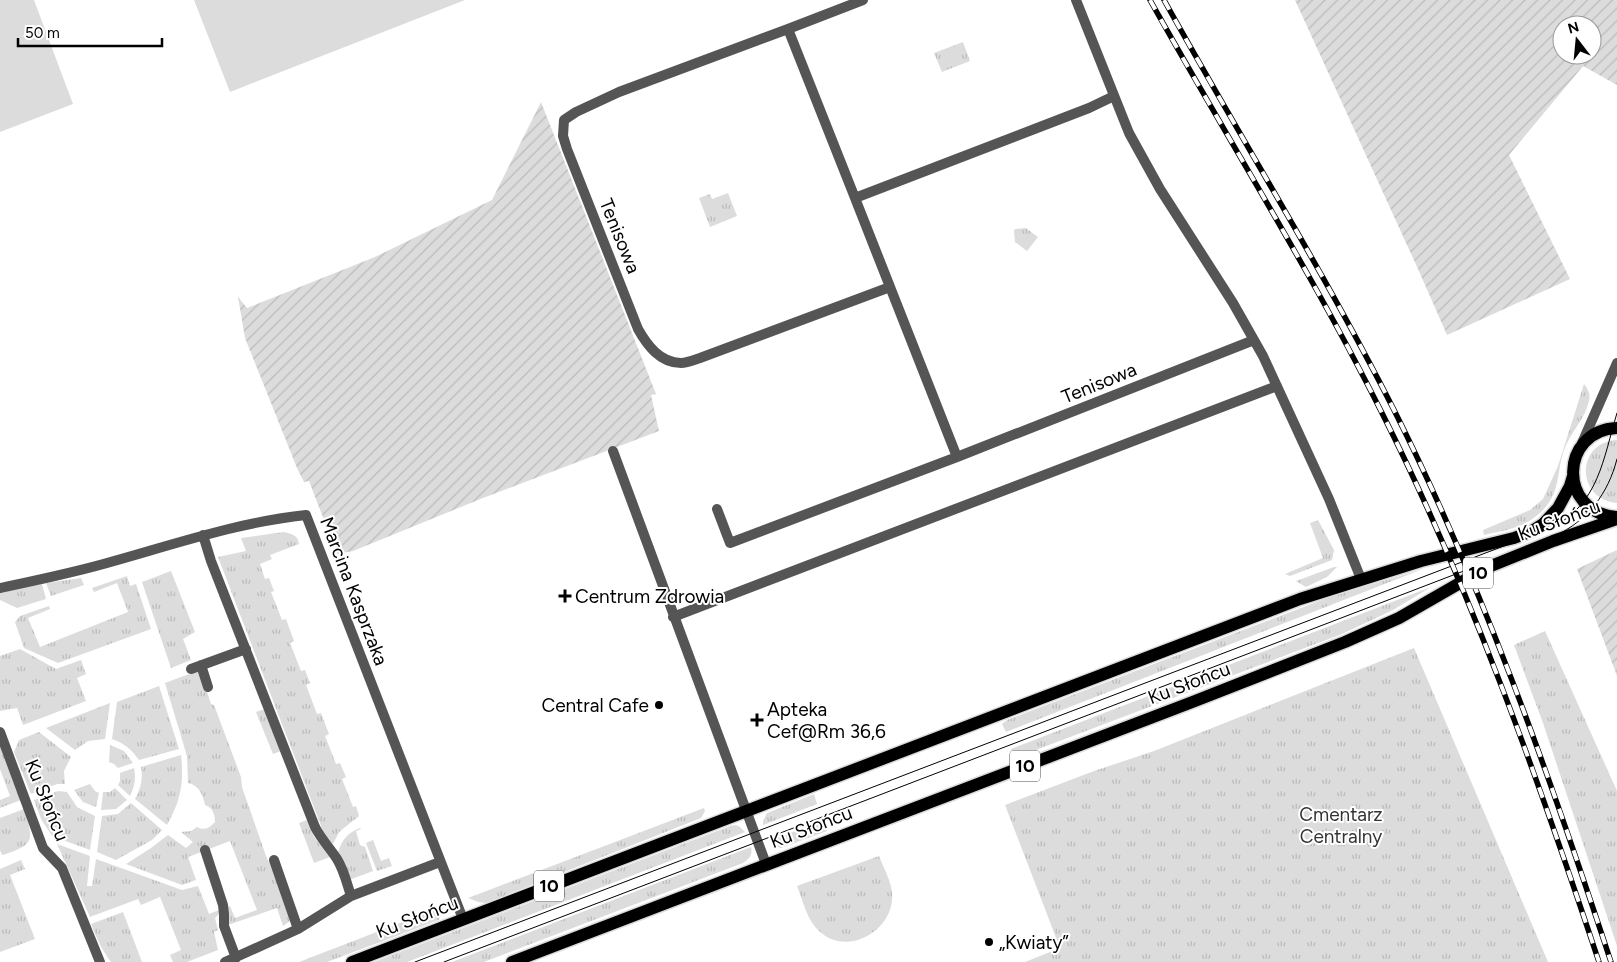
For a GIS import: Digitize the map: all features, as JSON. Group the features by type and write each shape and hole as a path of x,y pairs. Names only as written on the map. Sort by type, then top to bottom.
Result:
{"main road":[{"path":"1580,447 1597,433 1617,428"},
{"name":"10","path":"1572,476 1576,455 1580,447"},
{"path":"1572,476 1577,494 1586,506 1602,515 1617,518"},
{"name":"Ku Słońcu","path":"352,962 1300,599 1421,561 1517,537 1543,524 1558,508 1570,486 1572,476"},
{"name":"Ku Słońcu","path":"512,962 1186,705 1345,642 1399,618 1486,568 1617,518"}],"street":[{"name":"Tenisowa","path":"863,0 619,92 576,112 564,120 562,126 570,158 638,329 652,350 661,357 672,362 682,363 700,358 890,286"},
{"path":"1076,0 1129,133 1160,189 1233,303 1254,340 1329,499 1361,579"},
{"path":"788,28 956,457"},
{"path":"854,198 1089,108 1114,96"},
{"name":"Tenisowa","path":"717,509 730,543 1254,340"},
{"path":"1580,447 1617,363"},
{"path":"673,617 1277,386"},
{"name":"Ku Słońcu","path":"613,451 766,864"},
{"name":"Marcina Kasprzaka","path":"203,535 261,521 306,515 463,920"},
{"path":"0,588 89,568 203,535 211,561 315,827 321,839 336,857 351,896"},
{"path":"191,668 246,649"},
{"path":"201,665 208,687"},
{"name":"Ku Słońcu","path":"0,732 43,848 62,868 100,962"},
{"path":"205,850 223,905 224,926 236,958"},
{"path":"274,860 298,929"},
{"path":"225,962 298,929 351,896 440,862"}],"green space":[{"path":"0,0 34,0 73,104 0,132"},
{"path":"194,0 465,0 230,92"},
{"path":"1295,0 1617,0 1617,85 1583,66 1509,155 1570,279 1447,335"},
{"path":"963,42 970,61 942,72 934,53"},
{"path":"541,102 656,394 651,395 659,431 483,498 353,551 337,554 309,481 304,482 297,468 245,338 238,297 247,308 375,257 492,200"},
{"path":"728,193 737,216 710,227 699,198 710,194 712,199"},
{"path":"1026,228 1038,237 1027,251 1015,242 1014,231 1015,229"},
{"path":"1584,384 1589,392 1589,401 1585,413 1566,445 1556,487 1549,503 1536,516 1523,525 1484,535 1483,530 1530,510 1543,499 1558,466"},
{"path":"1617,440 1617,503 1603,499 1594,492 1588,482 1586,471 1588,460 1594,450 1604,443"},
{"path":"1318,520 1334,550 1332,560 1290,576 1285,574 1323,558 1310,523"},
{"path":"284,532 296,537 299,544 270,555 272,559 260,564 265,579 269,578 274,591 271,592 282,620 286,619 294,641 290,643 301,671 305,670 310,683 306,685 317,714 321,713 329,734 325,736 336,764 340,763 346,777 342,779 353,807 356,806 359,816 339,832 333,844 323,831 218,557 246,551 241,538"},
{"path":"1617,550 1617,676 1577,569"},
{"path":"1337,567 1327,577 1306,587 1296,581"},
{"path":"1423,569 1006,732 1002,724 1007,720 1330,597"},
{"path":"171,571 195,632 183,639 191,660 171,668 142,582"},
{"path":"127,576 130,586 136,584 151,629 58,663 24,648 15,622 20,616 49,606 50,609 28,618 40,647 128,612 117,583 94,592 92,588"},
{"path":"81,578 84,585 51,596 46,583"},
{"path":"42,584 46,599 17,608 0,600 0,592"},
{"path":"1431,587 1393,610 1342,634 1014,757 1011,749"},
{"path":"1545,631 1617,791 1617,946 1543,723 1514,645"},
{"name":"Cmentarz Centralny","path":"1414,648 1548,962 1025,962 1060,948 1005,805 1094,771 1154,751"},
{"path":"20,649 56,669 81,660 86,674 77,678 86,701 23,725 17,708 0,711 0,656"},
{"path":"197,671 201,673 211,704 214,705 241,777 242,787 266,856 283,892 290,921 283,926 277,908 228,925 226,908 230,906 235,918 257,910 230,841 188,857 196,880 182,885 126,864 168,835 186,848 193,842 181,832 191,831 197,827 207,828 215,822 215,816 210,808 205,805 200,791 188,783 187,756 165,683"},
{"path":"159,686 179,749 139,760 127,747 112,739 117,702"},
{"path":"110,703 105,739 88,741 75,750 46,728"},
{"path":"265,709 281,751 273,754 256,712"},
{"path":"39,732 71,757 64,771 65,784 57,784 31,794 14,752 19,740"},
{"path":"0,745 21,800 0,808 0,800 10,796 0,769"},
{"path":"110,745 124,751 133,763 118,768 109,762"},
{"path":"181,755 182,783 176,807 167,825 135,799 141,783 141,767"},
{"path":"134,768 135,782 130,796 118,785 120,773"},
{"path":"90,784 99,793 96,807 83,802 74,790"},
{"path":"115,788 127,800 116,809 101,810 103,792 110,792"},
{"path":"58,791 67,792 77,807 95,816 90,850 52,836 41,819 34,800"},
{"path":"814,794 817,804 763,825 767,813"},
{"path":"131,803 162,830 152,840 116,860 97,852 102,816 118,814"},
{"path":"704,808 705,811 701,818 486,903 468,898"},
{"path":"24,809 29,828 29,840 21,848 2,855 0,850 0,818"},
{"path":"307,820 314,837 330,857 314,863 299,823"},
{"path":"823,820 827,831 781,848 773,845 770,841"},
{"path":"736,825 745,832 407,962 374,962 730,826"},
{"path":"360,828 356,831 360,845 365,847 373,871 349,880 338,853 346,838"},
{"path":"373,840 381,861 389,858 392,866 377,871 366,843"},
{"path":"57,844 90,856 87,886 92,886 96,859 182,890 198,886 209,914 219,910 220,913 215,918 218,930 214,932 218,950 187,962 173,962 170,955 181,950 160,897 141,905 138,899 90,917"},
{"path":"751,847 750,856 743,863 484,962 452,962"},
{"path":"879,856 892,889 889,912 883,923 864,938 853,941 829,938 819,931 808,916 797,886"},
{"path":"21,860 25,869 10,875 35,939 0,952 0,869"},
{"path":"444,906 439,920 327,962 299,962"},
{"path":"123,912 142,962 111,962 91,924"}],"tram line":[{"path":"415,962 1551,528 1567,518 1580,506 1589,493 1603,463 1617,413"},
{"path":"444,962 1555,536 1567,530 1595,505 1608,484 1617,459"}],"railway":[{"path":"1150,0 1356,362 1415,481 1474,616 1501,684 1527,753 1599,962"},
{"path":"1164,0 1339,306 1394,410 1426,477 1457,544 1513,682 1539,751 1611,962"}],"place":[{"name":"Centrum Zdrowia","path":"565,596"},
{"name":"Central Cafe","path":"659,705"},
{"name":"Apteka Cef@Rm 36,6","path":"757,720"},
{"name":"„Kwiaty”","path":"989,942"}]}
